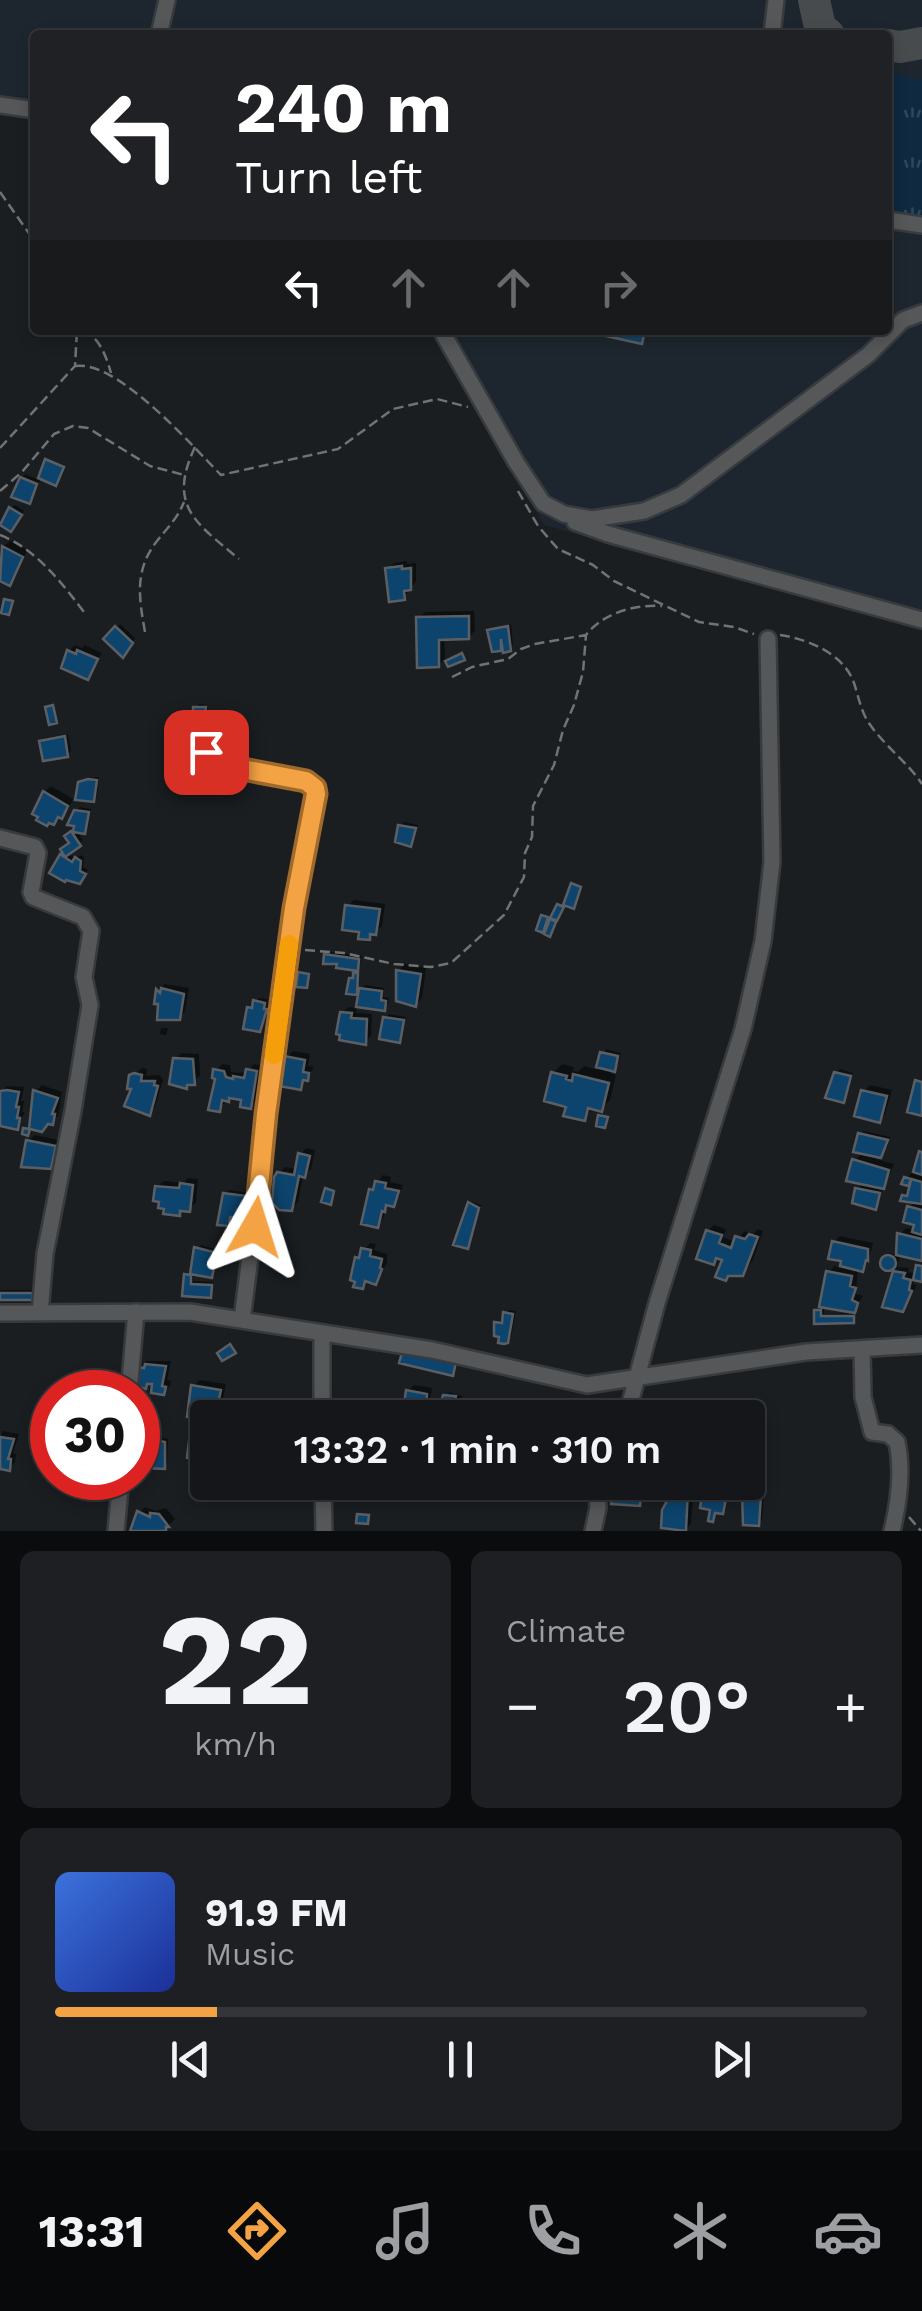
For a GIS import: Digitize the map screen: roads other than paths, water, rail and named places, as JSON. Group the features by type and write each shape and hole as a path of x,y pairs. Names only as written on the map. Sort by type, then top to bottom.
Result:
{"street":[{"path":"160,30 167,0"},
{"path":"773,30 776,0"},
{"path":"0,105 30,109"},
{"path":"892,221 922,226"},
{"path":"892,331 903,320 922,313"},
{"path":"444,335 543,503 579,526 922,620"},
{"path":"564,514 592,519 644,511 681,496 868,355 888,335"},
{"path":"631,1400 657,1304 744,1029 763,941 772,862 768,639"},
{"path":"206,752 232,767 296,779 315,788 288,950 242,1320"},
{"path":"0,838 34,847 38,853 32,898 84,917 90,931 84,977 90,1005 74,1111 44,1254 40,1312"},
{"path":"131,1370 136,1312"},
{"path":"0,1313 190,1312 432,1350 587,1384 806,1352 922,1345"},
{"path":"322,1333 322,1400"},
{"path":"862,1349 863,1397 872,1432 888,1434 897,1442 900,1459 898,1506 892,1531"},
{"path":"116,1531 119,1500"},
{"path":"323,1500 324,1531"},
{"path":"593,1531 598,1500"}]}
